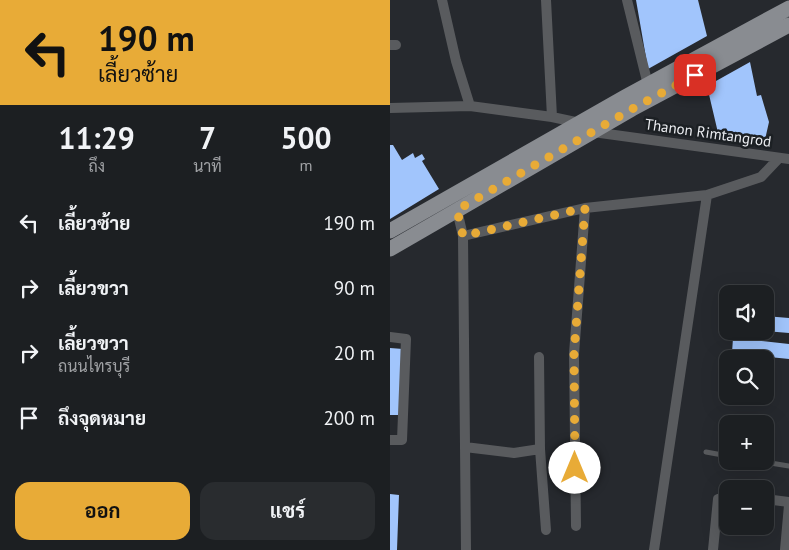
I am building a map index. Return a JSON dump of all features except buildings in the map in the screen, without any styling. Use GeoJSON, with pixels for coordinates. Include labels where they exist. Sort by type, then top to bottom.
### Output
{"type":"FeatureCollection","features":[{"type":"Feature","properties":{"kind":"main road"},"geometry":{"type":"LineString","coordinates":[[390,232],[580,123],[789,8]]}},
{"type":"Feature","properties":{"kind":"main road"},"geometry":{"type":"LineString","coordinates":[[390,249],[632,109],[789,25]]}},
{"type":"Feature","properties":{"kind":"street"},"geometry":{"type":"LineString","coordinates":[[442,0],[456,61],[470,106]]}},
{"type":"Feature","properties":{"kind":"street"},"geometry":{"type":"LineString","coordinates":[[546,0],[552,117]]}},
{"type":"Feature","properties":{"kind":"street"},"geometry":{"type":"LineString","coordinates":[[627,0],[648,85]]}},
{"type":"Feature","properties":{"kind":"street"},"geometry":{"type":"LineString","coordinates":[[390,108],[470,106],[552,117],[580,123]]}},
{"type":"Feature","properties":{"kind":"street","name":"Thanon Rimtangrod"},"geometry":{"type":"LineString","coordinates":[[593,132],[784,159]]}},
{"type":"Feature","properties":{"kind":"street"},"geometry":{"type":"LineString","coordinates":[[463,236],[585,208],[706,194],[761,177],[784,159]]}},
{"type":"Feature","properties":{"kind":"street"},"geometry":{"type":"LineString","coordinates":[[654,550],[706,194]]}},
{"type":"Feature","properties":{"kind":"street"},"geometry":{"type":"LineString","coordinates":[[576,526],[574,354],[585,208]]}},
{"type":"Feature","properties":{"kind":"street"},"geometry":{"type":"LineString","coordinates":[[457,210],[463,236],[466,550]]}},
{"type":"Feature","properties":{"kind":"street"},"geometry":{"type":"LineString","coordinates":[[390,337],[406,339],[402,440],[390,440]]}},
{"type":"Feature","properties":{"kind":"street"},"geometry":{"type":"LineString","coordinates":[[539,357],[540,450],[546,530]]}},
{"type":"Feature","properties":{"kind":"street"},"geometry":{"type":"LineString","coordinates":[[465,447],[514,453],[540,450]]}},
{"type":"Feature","properties":{"kind":"street"},"geometry":{"type":"LineString","coordinates":[[712,550],[719,499]]}},
{"type":"Feature","properties":{"kind":"street"},"geometry":{"type":"LineString","coordinates":[[774,501],[789,503],[785,550]]}},
{"type":"Feature","properties":{"kind":"lane"},"geometry":{"type":"LineString","coordinates":[[706,452],[719,454]]}},
{"type":"Feature","properties":{"kind":"lane"},"geometry":{"type":"LineString","coordinates":[[774,464],[789,466]]}},
{"type":"Feature","properties":{"kind":"route"},"geometry":{"type":"LineString","coordinates":[[575,468],[574,354],[585,208],[463,236],[457,210],[632,109],[695,75]]}}]}
